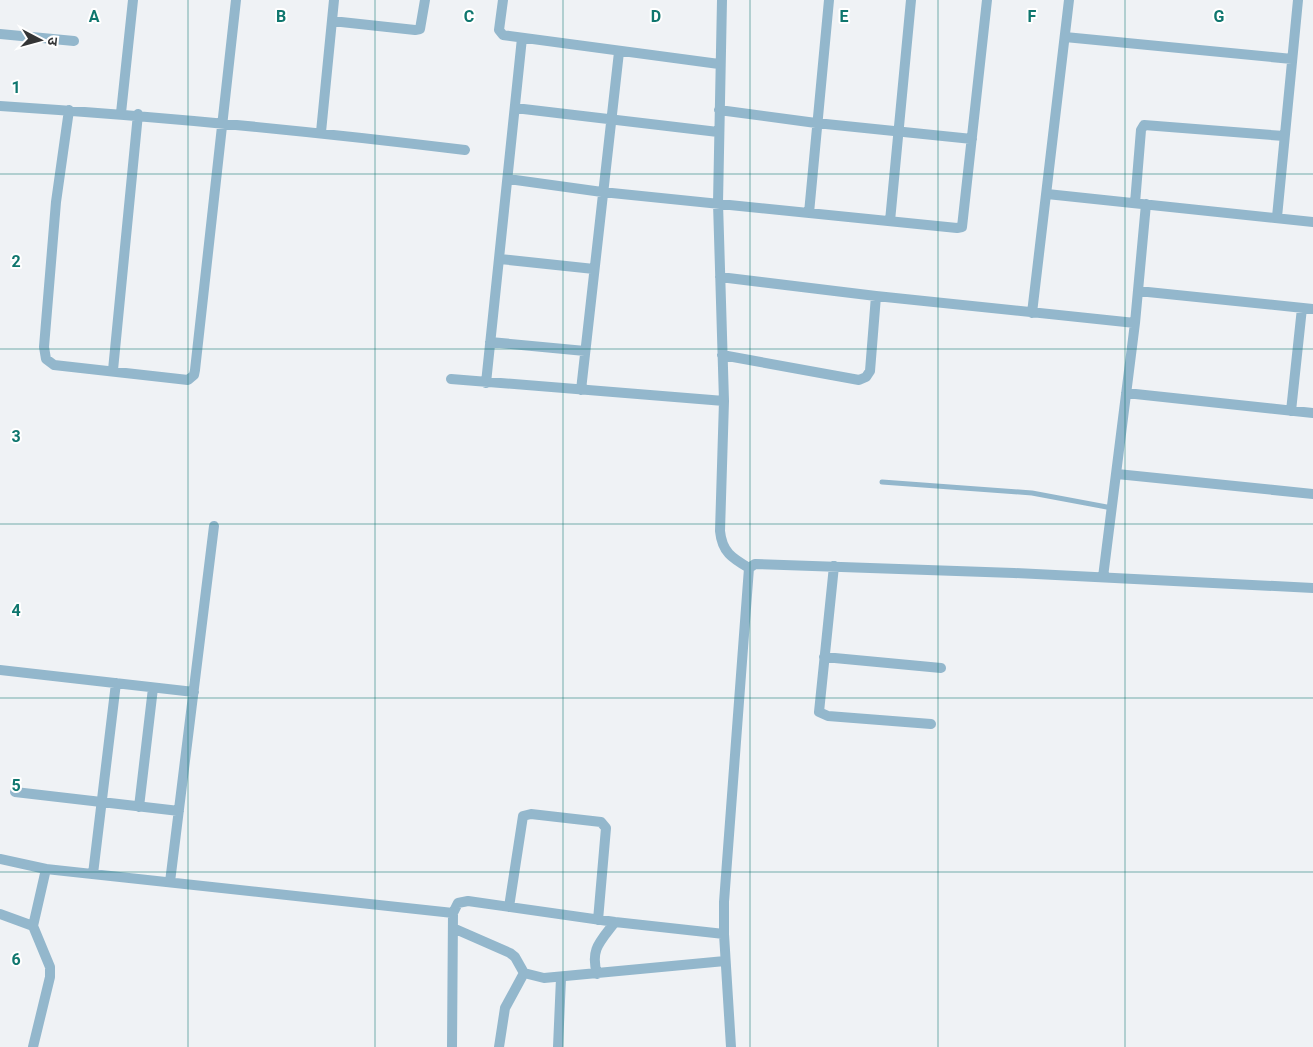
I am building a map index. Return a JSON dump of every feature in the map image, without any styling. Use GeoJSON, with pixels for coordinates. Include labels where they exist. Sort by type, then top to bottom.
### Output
{"type":"FeatureCollection","features":[{"type":"Feature","properties":{"kind":"street"},"geometry":{"type":"LineString","coordinates":[[121,113],[133,0]]}},
{"type":"Feature","properties":{"kind":"street"},"geometry":{"type":"LineString","coordinates":[[69,110],[56,202],[46,359],[54,365],[113,370],[184,380],[194,375],[236,0]]}},
{"type":"Feature","properties":{"kind":"street"},"geometry":{"type":"LineString","coordinates":[[321,132],[334,0]]}},
{"type":"Feature","properties":{"kind":"street"},"geometry":{"type":"LineString","coordinates":[[332,21],[420,29],[425,0]]}},
{"type":"Feature","properties":{"kind":"street"},"geometry":{"type":"LineString","coordinates":[[503,0],[500,33],[619,52],[719,64]]}},
{"type":"Feature","properties":{"kind":"street"},"geometry":{"type":"LineString","coordinates":[[722,0],[718,132],[718,203],[724,401],[721,541],[731,558],[749,568]]}},
{"type":"Feature","properties":{"kind":"street"},"geometry":{"type":"LineString","coordinates":[[809,213],[829,0]]}},
{"type":"Feature","properties":{"kind":"street"},"geometry":{"type":"LineString","coordinates":[[890,221],[911,0]]}},
{"type":"Feature","properties":{"kind":"street"},"geometry":{"type":"LineString","coordinates":[[508,179],[602,192],[962,227],[988,0]]}},
{"type":"Feature","properties":{"kind":"street"},"geometry":{"type":"LineString","coordinates":[[1032,313],[1069,0]]}},
{"type":"Feature","properties":{"kind":"street"},"geometry":{"type":"LineString","coordinates":[[1277,217],[1298,0]]}},
{"type":"Feature","properties":{"kind":"street"},"geometry":{"type":"LineString","coordinates":[[0,34],[74,41]]}},
{"type":"Feature","properties":{"kind":"street"},"geometry":{"type":"LineString","coordinates":[[1065,37],[1292,59]]}},
{"type":"Feature","properties":{"kind":"street"},"geometry":{"type":"LineString","coordinates":[[486,383],[522,38]]}},
{"type":"Feature","properties":{"kind":"street"},"geometry":{"type":"LineString","coordinates":[[581,390],[619,52]]}},
{"type":"Feature","properties":{"kind":"street"},"geometry":{"type":"LineString","coordinates":[[0,106],[138,114],[321,132],[465,150]]}},
{"type":"Feature","properties":{"kind":"street"},"geometry":{"type":"LineString","coordinates":[[515,108],[718,132]]}},
{"type":"Feature","properties":{"kind":"street"},"geometry":{"type":"LineString","coordinates":[[719,110],[816,123],[972,139]]}},
{"type":"Feature","properties":{"kind":"street"},"geometry":{"type":"LineString","coordinates":[[113,370],[138,114]]}},
{"type":"Feature","properties":{"kind":"street"},"geometry":{"type":"LineString","coordinates":[[1135,203],[1141,130],[1144,125],[1284,136]]}},
{"type":"Feature","properties":{"kind":"street"},"geometry":{"type":"LineString","coordinates":[[1047,194],[1313,222]]}},
{"type":"Feature","properties":{"kind":"street"},"geometry":{"type":"LineString","coordinates":[[1102,577],[1113,508],[1135,323],[1146,204]]}},
{"type":"Feature","properties":{"kind":"street"},"geometry":{"type":"LineString","coordinates":[[500,259],[594,269]]}},
{"type":"Feature","properties":{"kind":"street"},"geometry":{"type":"LineString","coordinates":[[720,276],[876,296],[1135,323]]}},
{"type":"Feature","properties":{"kind":"street"},"geometry":{"type":"LineString","coordinates":[[1138,291],[1313,309]]}},
{"type":"Feature","properties":{"kind":"street"},"geometry":{"type":"LineString","coordinates":[[722,355],[859,380],[866,377],[870,371],[876,296]]}},
{"type":"Feature","properties":{"kind":"street"},"geometry":{"type":"LineString","coordinates":[[1292,411],[1302,308]]}},
{"type":"Feature","properties":{"kind":"street"},"geometry":{"type":"LineString","coordinates":[[490,342],[585,352]]}},
{"type":"Feature","properties":{"kind":"street"},"geometry":{"type":"LineString","coordinates":[[451,379],[724,401]]}},
{"type":"Feature","properties":{"kind":"street"},"geometry":{"type":"LineString","coordinates":[[1126,393],[1313,413]]}},
{"type":"Feature","properties":{"kind":"street"},"geometry":{"type":"LineString","coordinates":[[1117,474],[1313,494]]}},
{"type":"Feature","properties":{"kind":"street"},"geometry":{"type":"LineString","coordinates":[[170,882],[214,526]]}},
{"type":"Feature","properties":{"kind":"street"},"geometry":{"type":"LineString","coordinates":[[749,568],[755,564],[834,566],[1313,588]]}},
{"type":"Feature","properties":{"kind":"street"},"geometry":{"type":"LineString","coordinates":[[834,566],[819,712],[822,715],[931,724]]}},
{"type":"Feature","properties":{"kind":"street"},"geometry":{"type":"LineString","coordinates":[[731,1047],[724,934],[749,568]]}},
{"type":"Feature","properties":{"kind":"street"},"geometry":{"type":"LineString","coordinates":[[824,657],[941,668]]}},
{"type":"Feature","properties":{"kind":"street"},"geometry":{"type":"LineString","coordinates":[[0,670],[194,692]]}},
{"type":"Feature","properties":{"kind":"street"},"geometry":{"type":"LineString","coordinates":[[93,874],[116,683]]}},
{"type":"Feature","properties":{"kind":"street"},"geometry":{"type":"LineString","coordinates":[[139,807],[153,688]]}},
{"type":"Feature","properties":{"kind":"street"},"geometry":{"type":"LineString","coordinates":[[16,792],[179,811]]}},
{"type":"Feature","properties":{"kind":"street"},"geometry":{"type":"LineString","coordinates":[[509,907],[523,816],[531,814],[601,822],[606,828],[598,920]]}},
{"type":"Feature","properties":{"kind":"street"},"geometry":{"type":"LineString","coordinates":[[0,860],[46,869],[454,913]]}},
{"type":"Feature","properties":{"kind":"street"},"geometry":{"type":"LineString","coordinates":[[33,1047],[50,977],[50,967],[33,926],[46,869]]}},
{"type":"Feature","properties":{"kind":"street"},"geometry":{"type":"LineString","coordinates":[[452,1047],[454,907],[464,901],[598,920],[724,934]]}},
{"type":"Feature","properties":{"kind":"street"},"geometry":{"type":"LineString","coordinates":[[0,914],[33,926]]}},
{"type":"Feature","properties":{"kind":"street"},"geometry":{"type":"LineString","coordinates":[[597,974],[594,952],[615,922]]}},
{"type":"Feature","properties":{"kind":"street"},"geometry":{"type":"LineString","coordinates":[[453,928],[510,953],[515,957],[524,973],[537,977],[561,978],[725,961]]}},
{"type":"Feature","properties":{"kind":"street"},"geometry":{"type":"LineString","coordinates":[[499,1047],[505,1008],[524,973]]}},
{"type":"Feature","properties":{"kind":"street"},"geometry":{"type":"LineString","coordinates":[[558,1047],[561,978]]}},
{"type":"Feature","properties":{"kind":"lane"},"geometry":{"type":"LineString","coordinates":[[882,482],[1032,493],[1113,508]]}}]}
